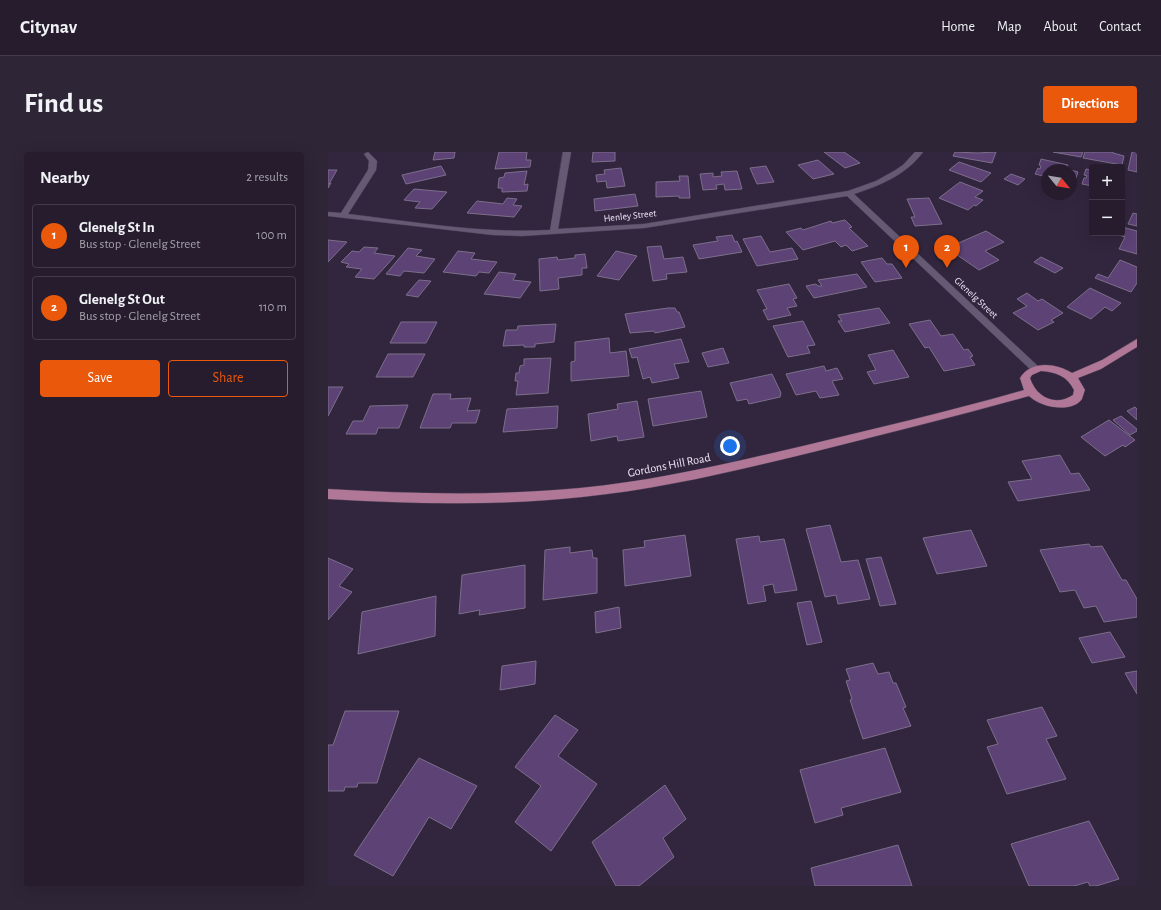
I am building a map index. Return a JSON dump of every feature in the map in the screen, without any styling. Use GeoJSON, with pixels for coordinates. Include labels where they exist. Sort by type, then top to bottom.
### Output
{"type":"FeatureCollection","features":[{"type":"Feature","properties":{"kind":"main road"},"geometry":{"type":"LineString","coordinates":[[1071,377],[1090,371],[1106,363],[1137,342]]}},
{"type":"Feature","properties":{"kind":"main road"},"geometry":{"type":"LineString","coordinates":[[1036,369],[1056,369],[1071,377],[1079,390],[1079,396],[1075,401],[1068,404],[1050,404],[1041,400],[1030,392],[1025,378],[1036,369]]}},
{"type":"Feature","properties":{"kind":"main road","name":"Gordons Hill Road"},"geometry":{"type":"LineString","coordinates":[[328,494],[485,498],[538,496],[618,488],[760,460],[942,417],[1030,392]]}},
{"type":"Feature","properties":{"kind":"street"},"geometry":{"type":"LineString","coordinates":[[554,232],[567,152]]}},
{"type":"Feature","properties":{"kind":"street","name":"Henley Street"},"geometry":{"type":"LineString","coordinates":[[328,214],[493,233],[522,234],[644,226],[849,193],[873,185],[895,174],[913,161],[919,152]]}},
{"type":"Feature","properties":{"kind":"street"},"geometry":{"type":"LineString","coordinates":[[343,216],[372,170],[372,161],[368,154]]}},
{"type":"Feature","properties":{"kind":"street","name":"Glenelg Street"},"geometry":{"type":"LineString","coordinates":[[849,193],[1036,369]]}},
{"type":"Feature","properties":{"kind":"building"},"geometry":{"type":"Polygon","coordinates":[[[435,152],[455,152],[454,158],[433,160],[435,152]]]}},
{"type":"Feature","properties":{"kind":"building"},"geometry":{"type":"Polygon","coordinates":[[[499,152],[527,152],[526,160],[531,160],[530,167],[495,169],[499,152]]]}},
{"type":"Feature","properties":{"kind":"building"},"geometry":{"type":"Polygon","coordinates":[[[593,152],[615,152],[615,161],[592,162],[593,152]]]}},
{"type":"Feature","properties":{"kind":"building"},"geometry":{"type":"Polygon","coordinates":[[[824,152],[844,152],[860,163],[845,168],[824,152]]]}},
{"type":"Feature","properties":{"kind":"building"},"geometry":{"type":"Polygon","coordinates":[[[955,152],[996,152],[992,163],[953,156],[955,152]]]}},
{"type":"Feature","properties":{"kind":"building"},"geometry":{"type":"Polygon","coordinates":[[[1053,152],[1083,152],[1081,157],[1053,152]]]}},
{"type":"Feature","properties":{"kind":"building"},"geometry":{"type":"Polygon","coordinates":[[[1085,152],[1113,152],[1124,156],[1122,164],[1083,158],[1085,152]]]}},
{"type":"Feature","properties":{"kind":"building"},"geometry":{"type":"Polygon","coordinates":[[[1132,152],[1137,152],[1137,172],[1128,170],[1132,152]]]}},
{"type":"Feature","properties":{"kind":"building"},"geometry":{"type":"Polygon","coordinates":[[[1041,159],[1064,164],[1041,164],[1041,166],[1039,165],[1041,159]]]}},
{"type":"Feature","properties":{"kind":"building"},"geometry":{"type":"Polygon","coordinates":[[[818,160],[834,174],[813,179],[798,165],[818,160]]]}},
{"type":"Feature","properties":{"kind":"building"},"geometry":{"type":"Polygon","coordinates":[[[959,162],[991,173],[981,182],[949,170],[959,162]]]}},
{"type":"Feature","properties":{"kind":"building"},"geometry":{"type":"Polygon","coordinates":[[[441,166],[446,175],[406,184],[402,175],[441,166]]]}},
{"type":"Feature","properties":{"kind":"building"},"geometry":{"type":"Polygon","coordinates":[[[766,166],[774,182],[757,184],[750,168],[766,166]]]}},
{"type":"Feature","properties":{"kind":"building"},"geometry":{"type":"Polygon","coordinates":[[[1041,166],[1041,176],[1035,174],[1038,168],[1040,169],[1041,166]]]}},
{"type":"Feature","properties":{"kind":"building"},"geometry":{"type":"Polygon","coordinates":[[[621,168],[625,186],[607,188],[606,181],[597,182],[596,175],[605,174],[604,170],[621,168]]]}},
{"type":"Feature","properties":{"kind":"building"},"geometry":{"type":"Polygon","coordinates":[[[1086,169],[1089,170],[1089,185],[1082,184],[1084,178],[1087,176],[1084,175],[1086,169]]]}},
{"type":"Feature","properties":{"kind":"building"},"geometry":{"type":"Polygon","coordinates":[[[328,170],[337,170],[328,188],[328,170]]]}},
{"type":"Feature","properties":{"kind":"building"},"geometry":{"type":"Polygon","coordinates":[[[527,171],[524,185],[528,184],[527,191],[502,192],[502,188],[498,188],[499,178],[504,177],[505,173],[527,171]]]}},
{"type":"Feature","properties":{"kind":"building"},"geometry":{"type":"Polygon","coordinates":[[[737,171],[742,189],[725,190],[724,184],[716,185],[717,189],[703,190],[700,174],[713,173],[713,177],[722,176],[721,172],[737,171]]]}},
{"type":"Feature","properties":{"kind":"building"},"geometry":{"type":"Polygon","coordinates":[[[1011,174],[1025,179],[1018,185],[1004,179],[1011,174]]]}},
{"type":"Feature","properties":{"kind":"building"},"geometry":{"type":"Polygon","coordinates":[[[679,176],[688,176],[690,198],[679,198],[679,196],[656,197],[656,182],[680,181],[679,176]]]}},
{"type":"Feature","properties":{"kind":"building"},"geometry":{"type":"Polygon","coordinates":[[[960,182],[983,191],[975,197],[983,200],[968,210],[939,198],[960,182]]]}},
{"type":"Feature","properties":{"kind":"building"},"geometry":{"type":"Polygon","coordinates":[[[414,189],[447,192],[432,209],[415,208],[420,202],[404,200],[414,189]]]}},
{"type":"Feature","properties":{"kind":"building"},"geometry":{"type":"Polygon","coordinates":[[[635,194],[638,206],[595,211],[594,199],[635,194]]]}},
{"type":"Feature","properties":{"kind":"building"},"geometry":{"type":"Polygon","coordinates":[[[507,198],[517,199],[513,205],[522,206],[514,217],[467,213],[477,201],[503,204],[507,198]]]}},
{"type":"Feature","properties":{"kind":"building"},"geometry":{"type":"Polygon","coordinates":[[[929,198],[942,224],[915,226],[911,217],[915,217],[907,199],[929,198]]]}},
{"type":"Feature","properties":{"kind":"building"},"geometry":{"type":"Polygon","coordinates":[[[1133,213],[1137,214],[1137,226],[1128,224],[1133,213]]]}},
{"type":"Feature","properties":{"kind":"building"},"geometry":{"type":"Polygon","coordinates":[[[845,220],[852,227],[849,228],[868,246],[852,251],[846,245],[841,247],[835,241],[803,250],[786,232],[801,228],[803,230],[831,221],[832,223],[845,220]]]}},
{"type":"Feature","properties":{"kind":"building"},"geometry":{"type":"Polygon","coordinates":[[[1125,228],[1137,231],[1137,254],[1119,249],[1125,237],[1122,236],[1125,236],[1125,228]]]}},
{"type":"Feature","properties":{"kind":"building"},"geometry":{"type":"Polygon","coordinates":[[[986,231],[1004,242],[985,251],[999,260],[979,270],[947,248],[986,231]]]}},
{"type":"Feature","properties":{"kind":"building"},"geometry":{"type":"Polygon","coordinates":[[[732,235],[735,242],[737,241],[742,252],[699,259],[693,245],[718,241],[716,237],[732,235]]]}},
{"type":"Feature","properties":{"kind":"building"},"geometry":{"type":"Polygon","coordinates":[[[761,236],[770,252],[792,248],[798,259],[757,266],[743,239],[761,236]]]}},
{"type":"Feature","properties":{"kind":"building"},"geometry":{"type":"Polygon","coordinates":[[[328,240],[347,242],[328,262],[328,240]]]}},
{"type":"Feature","properties":{"kind":"building"},"geometry":{"type":"Polygon","coordinates":[[[661,246],[664,259],[683,257],[687,272],[666,274],[667,279],[653,281],[647,247],[661,246]]]}},
{"type":"Feature","properties":{"kind":"building"},"geometry":{"type":"Polygon","coordinates":[[[364,247],[378,248],[374,253],[395,256],[374,279],[355,277],[362,269],[346,267],[349,264],[341,262],[352,251],[359,252],[364,247]]]}},
{"type":"Feature","properties":{"kind":"building"},"geometry":{"type":"Polygon","coordinates":[[[408,248],[422,250],[416,256],[435,259],[424,273],[404,271],[400,276],[386,274],[408,248]]]}},
{"type":"Feature","properties":{"kind":"building"},"geometry":{"type":"Polygon","coordinates":[[[458,251],[475,253],[471,259],[497,262],[489,273],[479,272],[476,276],[443,272],[458,251]]]}},
{"type":"Feature","properties":{"kind":"building"},"geometry":{"type":"Polygon","coordinates":[[[616,251],[637,256],[619,280],[597,276],[616,251]]]}},
{"type":"Feature","properties":{"kind":"building"},"geometry":{"type":"Polygon","coordinates":[[[585,254],[587,268],[582,268],[582,275],[558,278],[559,289],[540,291],[539,259],[557,257],[558,260],[575,258],[575,255],[585,254]]]}},
{"type":"Feature","properties":{"kind":"building"},"geometry":{"type":"Polygon","coordinates":[[[1041,257],[1063,268],[1055,273],[1034,262],[1041,257]]]}},
{"type":"Feature","properties":{"kind":"building"},"geometry":{"type":"Polygon","coordinates":[[[882,258],[887,264],[892,264],[902,278],[875,282],[861,262],[882,258]]]}},
{"type":"Feature","properties":{"kind":"building"},"geometry":{"type":"Polygon","coordinates":[[[1120,260],[1137,267],[1137,283],[1131,292],[1095,278],[1098,274],[1108,278],[1120,260]]]}},
{"type":"Feature","properties":{"kind":"building"},"geometry":{"type":"Polygon","coordinates":[[[499,272],[516,274],[513,280],[531,282],[520,298],[484,294],[499,272]]]}},
{"type":"Feature","properties":{"kind":"building"},"geometry":{"type":"Polygon","coordinates":[[[857,274],[867,287],[814,298],[806,286],[816,284],[818,286],[822,286],[818,280],[857,274]]]}},
{"type":"Feature","properties":{"kind":"building"},"geometry":{"type":"Polygon","coordinates":[[[419,280],[431,281],[418,297],[406,295],[419,280]]]}},
{"type":"Feature","properties":{"kind":"building"},"geometry":{"type":"Polygon","coordinates":[[[789,284],[797,298],[793,299],[797,306],[787,308],[791,315],[768,320],[763,310],[767,309],[757,290],[789,284]]]}},
{"type":"Feature","properties":{"kind":"building"},"geometry":{"type":"Polygon","coordinates":[[[1090,288],[1121,303],[1112,311],[1105,307],[1091,319],[1067,307],[1090,288]]]}},
{"type":"Feature","properties":{"kind":"building"},"geometry":{"type":"Polygon","coordinates":[[[1027,293],[1038,301],[1042,299],[1063,313],[1051,320],[1054,322],[1038,330],[1013,313],[1027,306],[1017,299],[1027,293]]]}},
{"type":"Feature","properties":{"kind":"building"},"geometry":{"type":"Polygon","coordinates":[[[675,308],[677,312],[679,312],[685,327],[655,333],[654,331],[630,333],[625,314],[675,308]]]}},
{"type":"Feature","properties":{"kind":"building"},"geometry":{"type":"Polygon","coordinates":[[[879,308],[890,323],[845,332],[838,321],[842,321],[838,315],[879,308]]]}},
{"type":"Feature","properties":{"kind":"building"},"geometry":{"type":"Polygon","coordinates":[[[930,320],[941,336],[953,334],[964,350],[968,349],[973,356],[970,357],[975,365],[944,371],[929,347],[925,348],[909,324],[930,320]]]}},
{"type":"Feature","properties":{"kind":"building"},"geometry":{"type":"Polygon","coordinates":[[[803,321],[815,345],[807,346],[810,353],[788,357],[773,326],[803,321]]]}},
{"type":"Feature","properties":{"kind":"building"},"geometry":{"type":"Polygon","coordinates":[[[401,322],[437,322],[426,343],[390,343],[401,322]]]}},
{"type":"Feature","properties":{"kind":"building"},"geometry":{"type":"Polygon","coordinates":[[[556,324],[554,342],[535,344],[535,347],[524,347],[524,345],[503,346],[506,330],[517,330],[518,326],[556,324]]]}},
{"type":"Feature","properties":{"kind":"building"},"geometry":{"type":"Polygon","coordinates":[[[609,338],[610,353],[626,351],[629,376],[571,381],[571,362],[575,361],[575,342],[609,338]]]}},
{"type":"Feature","properties":{"kind":"building"},"geometry":{"type":"Polygon","coordinates":[[[681,339],[689,362],[674,364],[679,378],[652,383],[650,377],[643,379],[637,357],[632,358],[629,349],[681,339]]]}},
{"type":"Feature","properties":{"kind":"building"},"geometry":{"type":"Polygon","coordinates":[[[723,348],[729,363],[708,367],[702,353],[723,348]]]}},
{"type":"Feature","properties":{"kind":"building"},"geometry":{"type":"Polygon","coordinates":[[[893,350],[909,377],[874,384],[867,372],[876,370],[868,355],[893,350]]]}},
{"type":"Feature","properties":{"kind":"building"},"geometry":{"type":"Polygon","coordinates":[[[388,354],[425,354],[413,377],[376,377],[388,354]]]}},
{"type":"Feature","properties":{"kind":"building"},"geometry":{"type":"Polygon","coordinates":[[[551,358],[548,393],[516,395],[518,381],[515,381],[516,373],[519,373],[520,366],[524,365],[524,359],[551,358]]]}},
{"type":"Feature","properties":{"kind":"building"},"geometry":{"type":"Polygon","coordinates":[[[824,366],[826,371],[837,368],[843,379],[832,381],[839,395],[820,398],[816,391],[796,395],[786,374],[824,366]]]}},
{"type":"Feature","properties":{"kind":"building"},"geometry":{"type":"Polygon","coordinates":[[[772,374],[781,393],[780,397],[749,404],[747,399],[737,401],[730,383],[772,374]]]}},
{"type":"Feature","properties":{"kind":"building"},"geometry":{"type":"Polygon","coordinates":[[[328,387],[343,387],[328,416],[328,387]]]}},
{"type":"Feature","properties":{"kind":"building"},"geometry":{"type":"Polygon","coordinates":[[[701,391],[707,417],[653,426],[648,399],[701,391]]]}},
{"type":"Feature","properties":{"kind":"building"},"geometry":{"type":"Polygon","coordinates":[[[433,394],[451,394],[450,399],[471,398],[467,411],[480,410],[476,423],[452,423],[450,428],[420,428],[433,394]]]}},
{"type":"Feature","properties":{"kind":"building"},"geometry":{"type":"Polygon","coordinates":[[[637,401],[644,437],[618,441],[617,436],[591,441],[588,414],[618,409],[617,404],[637,401]]]}},
{"type":"Feature","properties":{"kind":"building"},"geometry":{"type":"Polygon","coordinates":[[[408,405],[399,428],[378,428],[376,434],[346,434],[353,421],[363,421],[370,406],[408,405]]]}},
{"type":"Feature","properties":{"kind":"building"},"geometry":{"type":"Polygon","coordinates":[[[558,406],[557,428],[503,432],[507,409],[558,406]]]}},
{"type":"Feature","properties":{"kind":"building"},"geometry":{"type":"Polygon","coordinates":[[[1135,407],[1137,409],[1137,420],[1127,411],[1135,407]]]}},
{"type":"Feature","properties":{"kind":"building"},"geometry":{"type":"Polygon","coordinates":[[[1121,416],[1137,429],[1137,431],[1130,435],[1113,420],[1121,416]]]}},
{"type":"Feature","properties":{"kind":"building"},"geometry":{"type":"Polygon","coordinates":[[[1109,420],[1135,440],[1125,447],[1123,445],[1105,456],[1081,437],[1109,420]]]}},
{"type":"Feature","properties":{"kind":"building"},"geometry":{"type":"Polygon","coordinates":[[[1060,455],[1071,474],[1079,473],[1090,490],[1018,501],[1008,482],[1032,479],[1022,461],[1060,455]]]}},
{"type":"Feature","properties":{"kind":"building"},"geometry":{"type":"Polygon","coordinates":[[[830,525],[841,562],[858,560],[870,599],[838,604],[836,595],[825,597],[806,529],[830,525]]]}},
{"type":"Feature","properties":{"kind":"building"},"geometry":{"type":"Polygon","coordinates":[[[971,530],[987,566],[937,574],[923,538],[971,530]]]}},
{"type":"Feature","properties":{"kind":"building"},"geometry":{"type":"Polygon","coordinates":[[[685,535],[691,576],[625,586],[623,550],[645,547],[644,541],[685,535]]]}},
{"type":"Feature","properties":{"kind":"building"},"geometry":{"type":"Polygon","coordinates":[[[759,536],[760,542],[784,539],[797,590],[775,593],[773,584],[763,586],[766,601],[748,604],[736,539],[759,536]]]}},
{"type":"Feature","properties":{"kind":"building"},"geometry":{"type":"Polygon","coordinates":[[[1089,544],[1091,547],[1102,546],[1122,580],[1126,580],[1137,599],[1137,617],[1104,622],[1096,606],[1084,608],[1075,590],[1060,592],[1040,550],[1089,544]]]}},
{"type":"Feature","properties":{"kind":"building"},"geometry":{"type":"Polygon","coordinates":[[[570,547],[570,553],[592,550],[593,558],[597,558],[597,593],[543,600],[545,550],[570,547]]]}},
{"type":"Feature","properties":{"kind":"building"},"geometry":{"type":"Polygon","coordinates":[[[881,557],[896,604],[880,606],[866,559],[881,557]]]}},
{"type":"Feature","properties":{"kind":"building"},"geometry":{"type":"Polygon","coordinates":[[[328,558],[353,569],[339,586],[352,592],[328,620],[328,558]]]}},
{"type":"Feature","properties":{"kind":"building"},"geometry":{"type":"Polygon","coordinates":[[[525,565],[525,608],[479,615],[480,610],[459,614],[462,575],[525,565]]]}},
{"type":"Feature","properties":{"kind":"building"},"geometry":{"type":"Polygon","coordinates":[[[436,596],[435,636],[358,654],[362,612],[436,596]]]}},
{"type":"Feature","properties":{"kind":"building"},"geometry":{"type":"Polygon","coordinates":[[[811,601],[822,642],[807,645],[797,603],[811,601]]]}},
{"type":"Feature","properties":{"kind":"building"},"geometry":{"type":"Polygon","coordinates":[[[619,607],[621,628],[596,633],[595,612],[619,607]]]}},
{"type":"Feature","properties":{"kind":"building"},"geometry":{"type":"Polygon","coordinates":[[[1110,632],[1125,657],[1092,663],[1079,638],[1110,632]]]}},
{"type":"Feature","properties":{"kind":"building"},"geometry":{"type":"Polygon","coordinates":[[[536,661],[535,684],[500,690],[502,666],[536,661]]]}},
{"type":"Feature","properties":{"kind":"building"},"geometry":{"type":"Polygon","coordinates":[[[873,663],[878,674],[889,672],[893,683],[896,683],[906,707],[903,708],[911,726],[863,739],[850,700],[852,699],[846,681],[850,680],[846,669],[873,663]]]}},
{"type":"Feature","properties":{"kind":"building"},"geometry":{"type":"Polygon","coordinates":[[[1137,671],[1137,694],[1125,673],[1137,671]]]}},
{"type":"Feature","properties":{"kind":"building"},"geometry":{"type":"Polygon","coordinates":[[[1042,707],[1057,736],[1046,739],[1066,779],[1007,794],[987,747],[998,744],[987,720],[1042,707]]]}},
{"type":"Feature","properties":{"kind":"building"},"geometry":{"type":"Polygon","coordinates":[[[345,711],[399,711],[377,783],[358,783],[357,787],[345,787],[344,791],[328,791],[328,745],[333,745],[345,711]]]}},
{"type":"Feature","properties":{"kind":"building"},"geometry":{"type":"Polygon","coordinates":[[[555,715],[578,730],[558,756],[597,784],[551,851],[515,822],[541,786],[515,767],[555,715]]]}},
{"type":"Feature","properties":{"kind":"building"},"geometry":{"type":"Polygon","coordinates":[[[885,748],[901,792],[841,808],[843,815],[815,823],[800,770],[885,748]]]}},
{"type":"Feature","properties":{"kind":"building"},"geometry":{"type":"Polygon","coordinates":[[[419,758],[477,786],[451,829],[429,817],[393,876],[354,855],[419,758]]]}},
{"type":"Feature","properties":{"kind":"building"},"geometry":{"type":"Polygon","coordinates":[[[665,785],[686,819],[663,838],[674,857],[639,886],[616,886],[592,842],[665,785]]]}},
{"type":"Feature","properties":{"kind":"building"},"geometry":{"type":"Polygon","coordinates":[[[1089,821],[1119,879],[1096,886],[1090,886],[1088,882],[1074,886],[1029,886],[1011,844],[1089,821]]]}},
{"type":"Feature","properties":{"kind":"building"},"geometry":{"type":"Polygon","coordinates":[[[898,845],[912,886],[815,886],[811,868],[898,845]]]}},
{"type":"Feature","properties":{"kind":"place","name":"Glenelg St In"},"geometry":{"type":"Point","coordinates":[906,268]}},
{"type":"Feature","properties":{"kind":"place","name":"Glenelg St Out"},"geometry":{"type":"Point","coordinates":[947,268]}}]}
